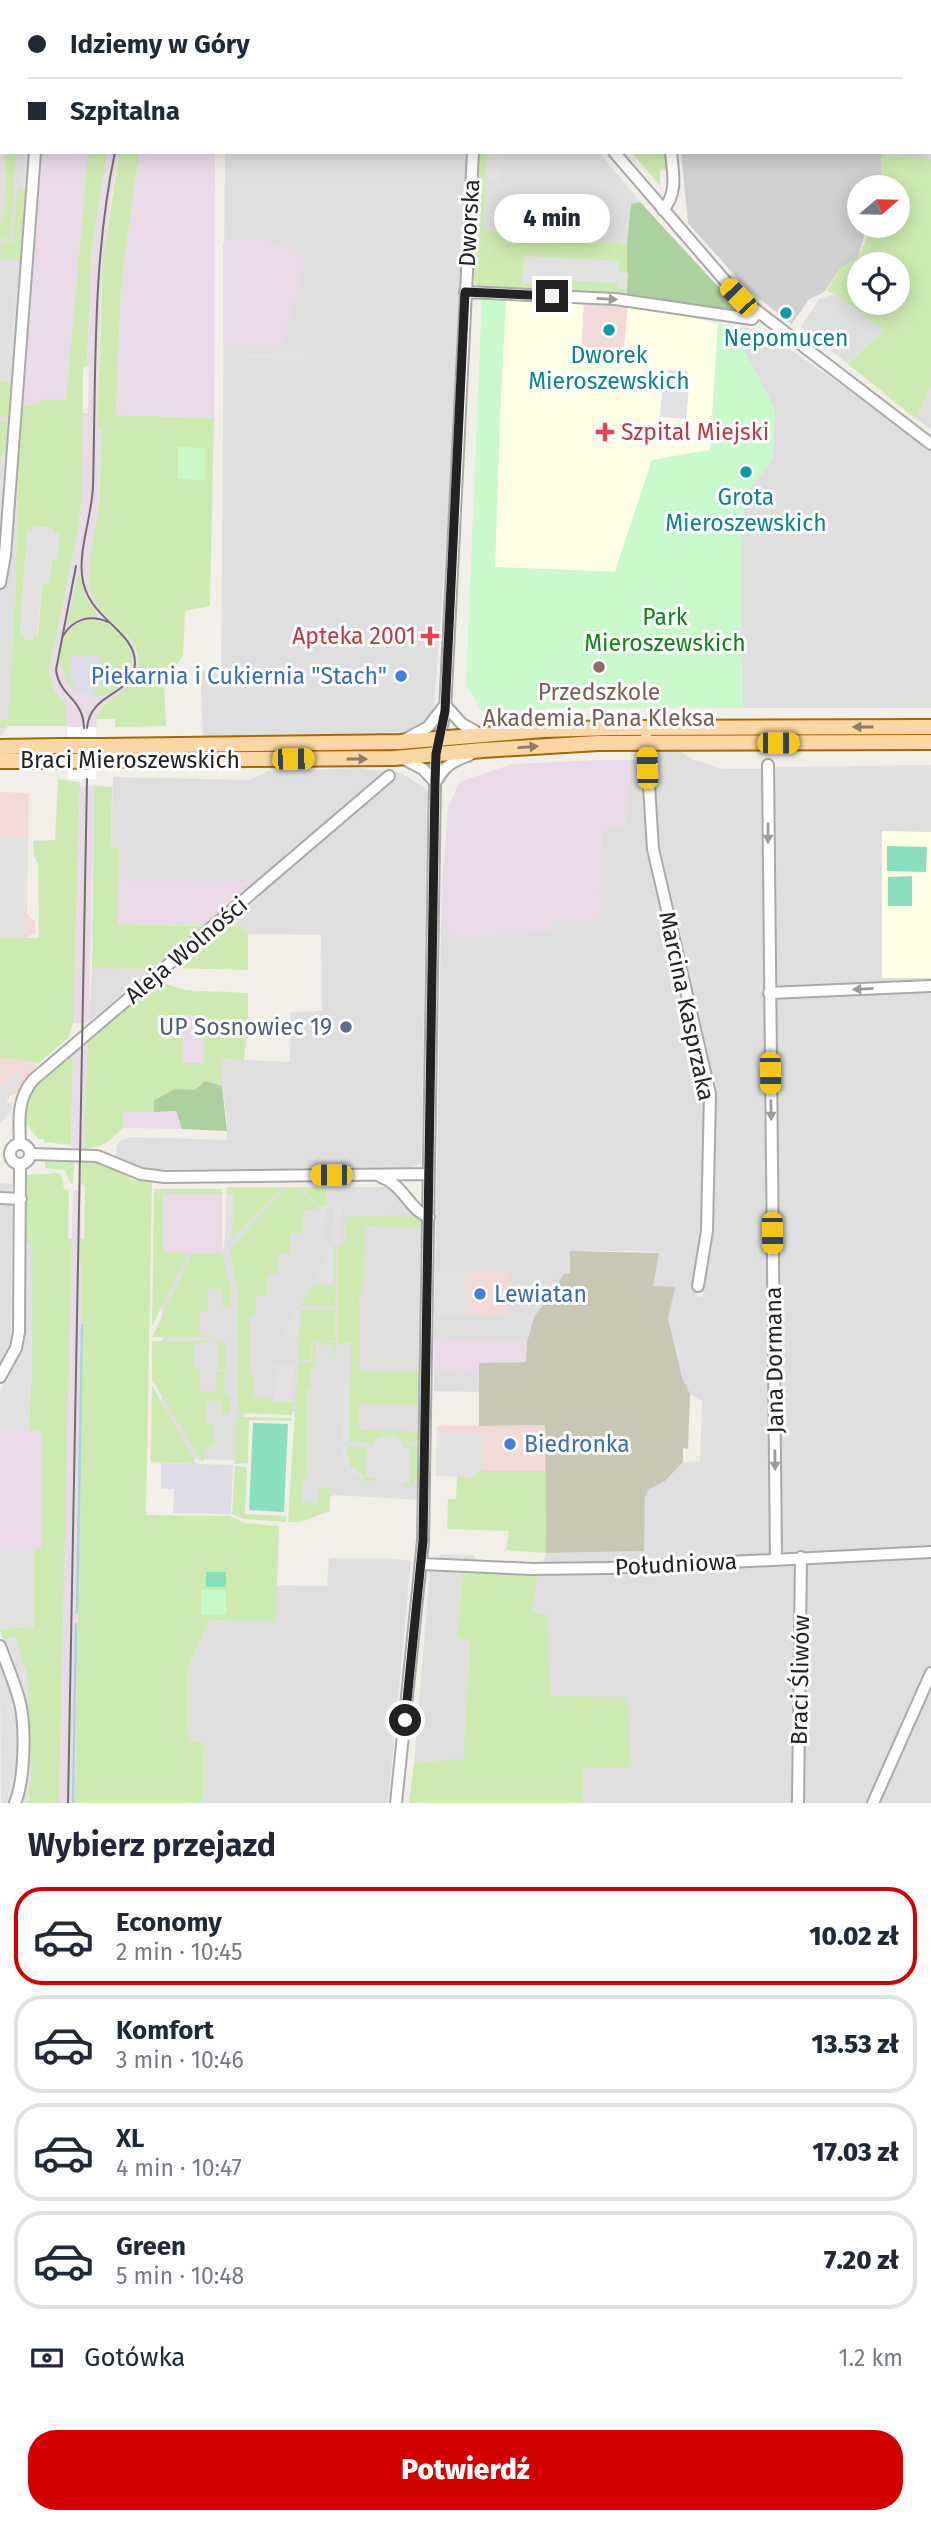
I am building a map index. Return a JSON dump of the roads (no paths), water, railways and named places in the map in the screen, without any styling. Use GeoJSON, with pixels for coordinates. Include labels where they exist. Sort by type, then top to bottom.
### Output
{"type":"FeatureCollection","features":[{"type":"Feature","properties":{"kind":"main road","name":"Braci Mieroszewskich"},"geometry":{"type":"LineString","coordinates":[[0,761],[50,751],[102,746],[400,742],[482,734],[646,727],[931,727]]}},
{"type":"Feature","properties":{"kind":"main road","name":"Braci Mieroszewskich"},"geometry":{"type":"LineString","coordinates":[[0,747],[50,751],[67,761],[402,758],[598,743],[931,742]]}},
{"type":"Feature","properties":{"kind":"street"},"geometry":{"type":"LineString","coordinates":[[0,583],[4,562],[35,154]]}},
{"type":"Feature","properties":{"kind":"street","name":"Dworska"},"geometry":{"type":"LineString","coordinates":[[396,1803],[422,1564],[435,782],[436,754],[445,705],[472,154]]}},
{"type":"Feature","properties":{"kind":"street"},"geometry":{"type":"LineString","coordinates":[[616,154],[729,287],[757,313],[931,444]]}},
{"type":"Feature","properties":{"kind":"street"},"geometry":{"type":"LineString","coordinates":[[663,210],[671,201],[674,190],[671,154]]}},
{"type":"Feature","properties":{"kind":"street"},"geometry":{"type":"LineString","coordinates":[[465,292],[615,299],[752,318],[757,313]]}},
{"type":"Feature","properties":{"kind":"street"},"geometry":{"type":"LineString","coordinates":[[400,742],[428,727],[445,705],[462,724],[482,734]]}},
{"type":"Feature","properties":{"kind":"street","name":"Marcina Kasprzaka"},"geometry":{"type":"LineString","coordinates":[[646,727],[653,849],[710,1094],[707,1231],[698,1286]]}},
{"type":"Feature","properties":{"kind":"street"},"geometry":{"type":"LineString","coordinates":[[402,758],[423,769],[435,782],[452,762],[483,750]]}},
{"type":"Feature","properties":{"kind":"street","name":"Jana Dormana"},"geometry":{"type":"LineString","coordinates":[[768,765],[776,1559]]}},
{"type":"Feature","properties":{"kind":"street","name":"Aleja Wolności"},"geometry":{"type":"LineString","coordinates":[[20,1143],[20,1104],[33,1080],[389,776]]}},
{"type":"Feature","properties":{"kind":"street"},"geometry":{"type":"LineString","coordinates":[[769,993],[931,986]]}},
{"type":"Feature","properties":{"kind":"street"},"geometry":{"type":"LineString","coordinates":[[20,1143],[29,1148],[30,1154],[27,1161],[20,1164],[5,1153],[20,1143]]}},
{"type":"Feature","properties":{"kind":"street"},"geometry":{"type":"LineString","coordinates":[[30,1154],[97,1156],[141,1174],[165,1177],[429,1174]]}},
{"type":"Feature","properties":{"kind":"street"},"geometry":{"type":"LineString","coordinates":[[0,1377],[18,1342],[20,1164]]}},
{"type":"Feature","properties":{"kind":"street"},"geometry":{"type":"LineString","coordinates":[[371,1175],[394,1183],[429,1217]]}},
{"type":"Feature","properties":{"kind":"street"},"geometry":{"type":"LineString","coordinates":[[0,1198],[21,1199]]}},
{"type":"Feature","properties":{"kind":"street","name":"Południowa"},"geometry":{"type":"LineString","coordinates":[[422,1564],[533,1569],[609,1568],[931,1552]]}},
{"type":"Feature","properties":{"kind":"street","name":"Braci Śliwów"},"geometry":{"type":"LineString","coordinates":[[798,1803],[801,1557]]}},
{"type":"Feature","properties":{"kind":"street"},"geometry":{"type":"LineString","coordinates":[[0,1646],[21,1711],[23,1773],[15,1803]]}},
{"type":"Feature","properties":{"kind":"street"},"geometry":{"type":"LineString","coordinates":[[873,1803],[928,1690],[931,1672]]}},
{"type":"Feature","properties":{"kind":"waterway"},"geometry":{"type":"LineString","coordinates":[[77,1612],[82,1325]]}},
{"type":"Feature","properties":{"kind":"waterway"},"geometry":{"type":"LineString","coordinates":[[73,1803],[76,1624]]}},
{"type":"Feature","properties":{"kind":"tram line"},"geometry":{"type":"LineString","coordinates":[[87,728],[96,707],[128,682],[135,663],[133,651],[127,641],[92,603],[85,590],[82,575],[93,486],[95,360],[102,235],[115,154]]}},
{"type":"Feature","properties":{"kind":"tram line"},"geometry":{"type":"LineString","coordinates":[[76,566],[56,670],[62,687],[80,710],[84,728]]}},
{"type":"Feature","properties":{"kind":"tram line"},"geometry":{"type":"LineString","coordinates":[[63,636],[77,622],[88,618],[108,622]]}},
{"type":"Feature","properties":{"kind":"tram line"},"geometry":{"type":"LineString","coordinates":[[68,1803],[87,779]]}},
{"type":"Feature","properties":{"kind":"place","name":"Nepomucen"},"geometry":{"type":"Point","coordinates":[786,313]}},
{"type":"Feature","properties":{"kind":"place","name":"Dworek Mieroszewskich"},"geometry":{"type":"Point","coordinates":[609,330]}},
{"type":"Feature","properties":{"kind":"place","name":"Szpital Miejski"},"geometry":{"type":"Point","coordinates":[605,432]}},
{"type":"Feature","properties":{"kind":"place","name":"Grota Mieroszewskich"},"geometry":{"type":"Point","coordinates":[746,472]}},
{"type":"Feature","properties":{"kind":"place","name":"Apteka 2001"},"geometry":{"type":"Point","coordinates":[430,636]}},
{"type":"Feature","properties":{"kind":"place","name":"Przedszkole Akademia Pana Kleksa"},"geometry":{"type":"Point","coordinates":[599,667]}},
{"type":"Feature","properties":{"kind":"place","name":"Piekarnia i Cukiernia \"Stach\""},"geometry":{"type":"Point","coordinates":[401,676]}},
{"type":"Feature","properties":{"kind":"place","name":"UP Sosnowiec 19"},"geometry":{"type":"Point","coordinates":[346,1027]}},
{"type":"Feature","properties":{"kind":"place","name":"Lewiatan"},"geometry":{"type":"Point","coordinates":[480,1294]}},
{"type":"Feature","properties":{"kind":"place","name":"Biedronka"},"geometry":{"type":"Point","coordinates":[510,1444]}},
{"type":"Feature","properties":{"kind":"park label","name":"Park Mieroszewskich"},"geometry":{"type":"Point","coordinates":[665,630]}}]}
